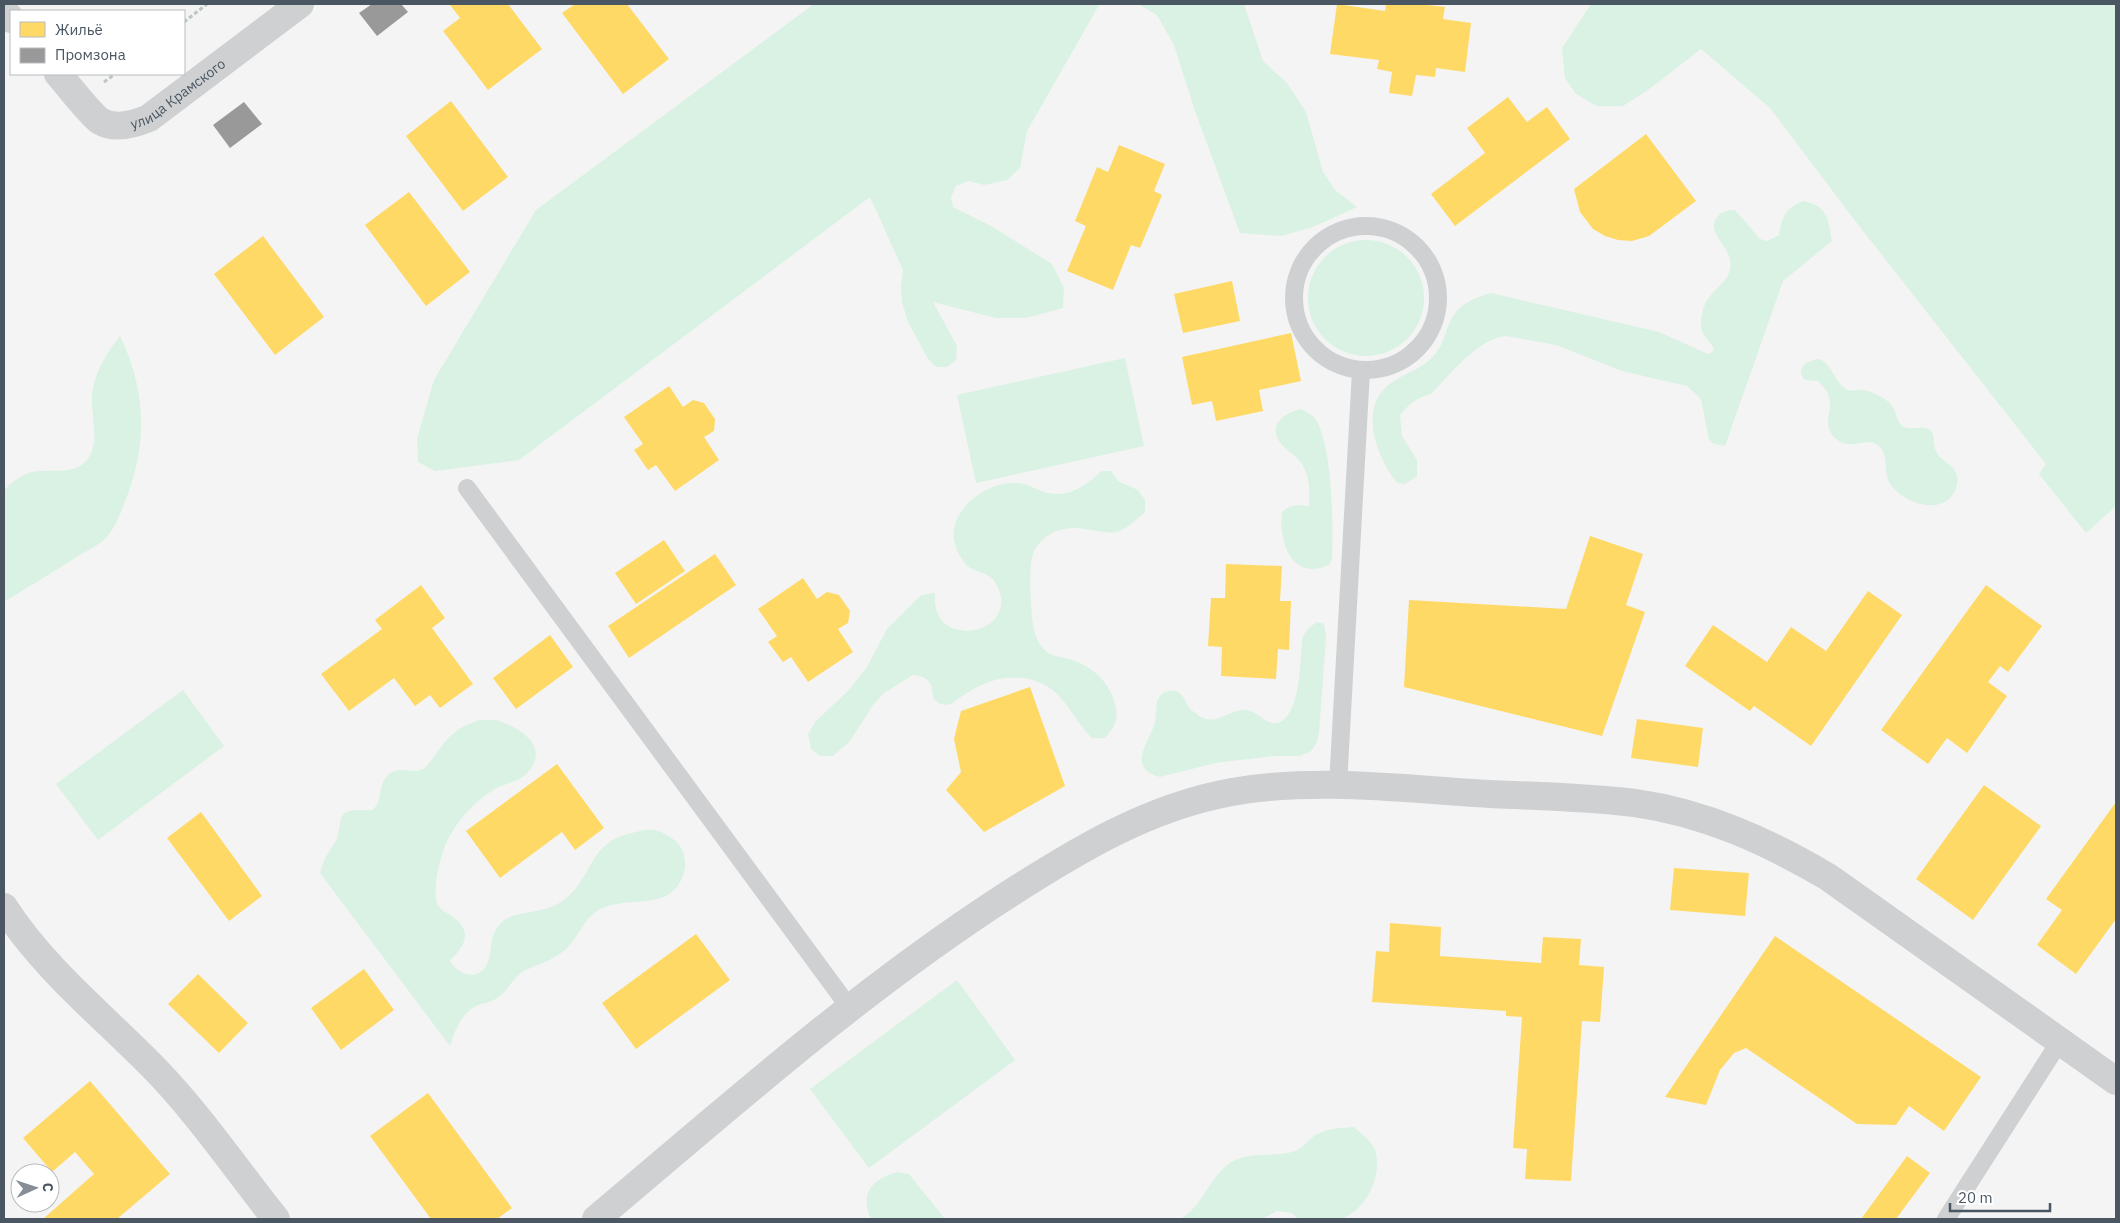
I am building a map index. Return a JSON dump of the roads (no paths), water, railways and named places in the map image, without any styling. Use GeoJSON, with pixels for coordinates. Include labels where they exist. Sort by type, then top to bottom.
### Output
{"type":"FeatureCollection","features":[{"type":"Feature","properties":{"kind":"street","name":"улица Крамского"},"geometry":{"type":"LineString","coordinates":[[59,75],[100,121],[116,126],[132,125],[149,118],[300,4]]}},
{"type":"Feature","properties":{"kind":"street"},"geometry":{"type":"LineString","coordinates":[[596,1219],[849,1007],[965,922],[1032,879],[1102,837],[1148,816],[1185,803],[1230,792],[1275,786],[1338,785],[1634,803],[1712,821],[1747,834],[1786,852],[1828,878],[2116,1081]]}},
{"type":"Feature","properties":{"kind":"street"},"geometry":{"type":"LineString","coordinates":[[4,908],[23,935],[49,964],[172,1087],[276,1219]]}},
{"type":"Feature","properties":{"kind":"lane"},"geometry":{"type":"LineString","coordinates":[[1371,226],[1393,231],[1412,243],[1427,260],[1436,281],[1438,303],[1433,325],[1422,345],[1404,360],[1383,369],[1361,371],[1338,366],[1320,354],[1305,337],[1296,316],[1294,294],[1298,272],[1310,252],[1327,237],[1348,228],[1371,226]]}},
{"type":"Feature","properties":{"kind":"lane"},"geometry":{"type":"LineString","coordinates":[[1338,785],[1361,371]]}},
{"type":"Feature","properties":{"kind":"lane"},"geometry":{"type":"LineString","coordinates":[[467,488],[849,1007]]}},
{"type":"Feature","properties":{"kind":"lane"},"geometry":{"type":"LineString","coordinates":[[1946,1219],[2060,1041]]}}]}
